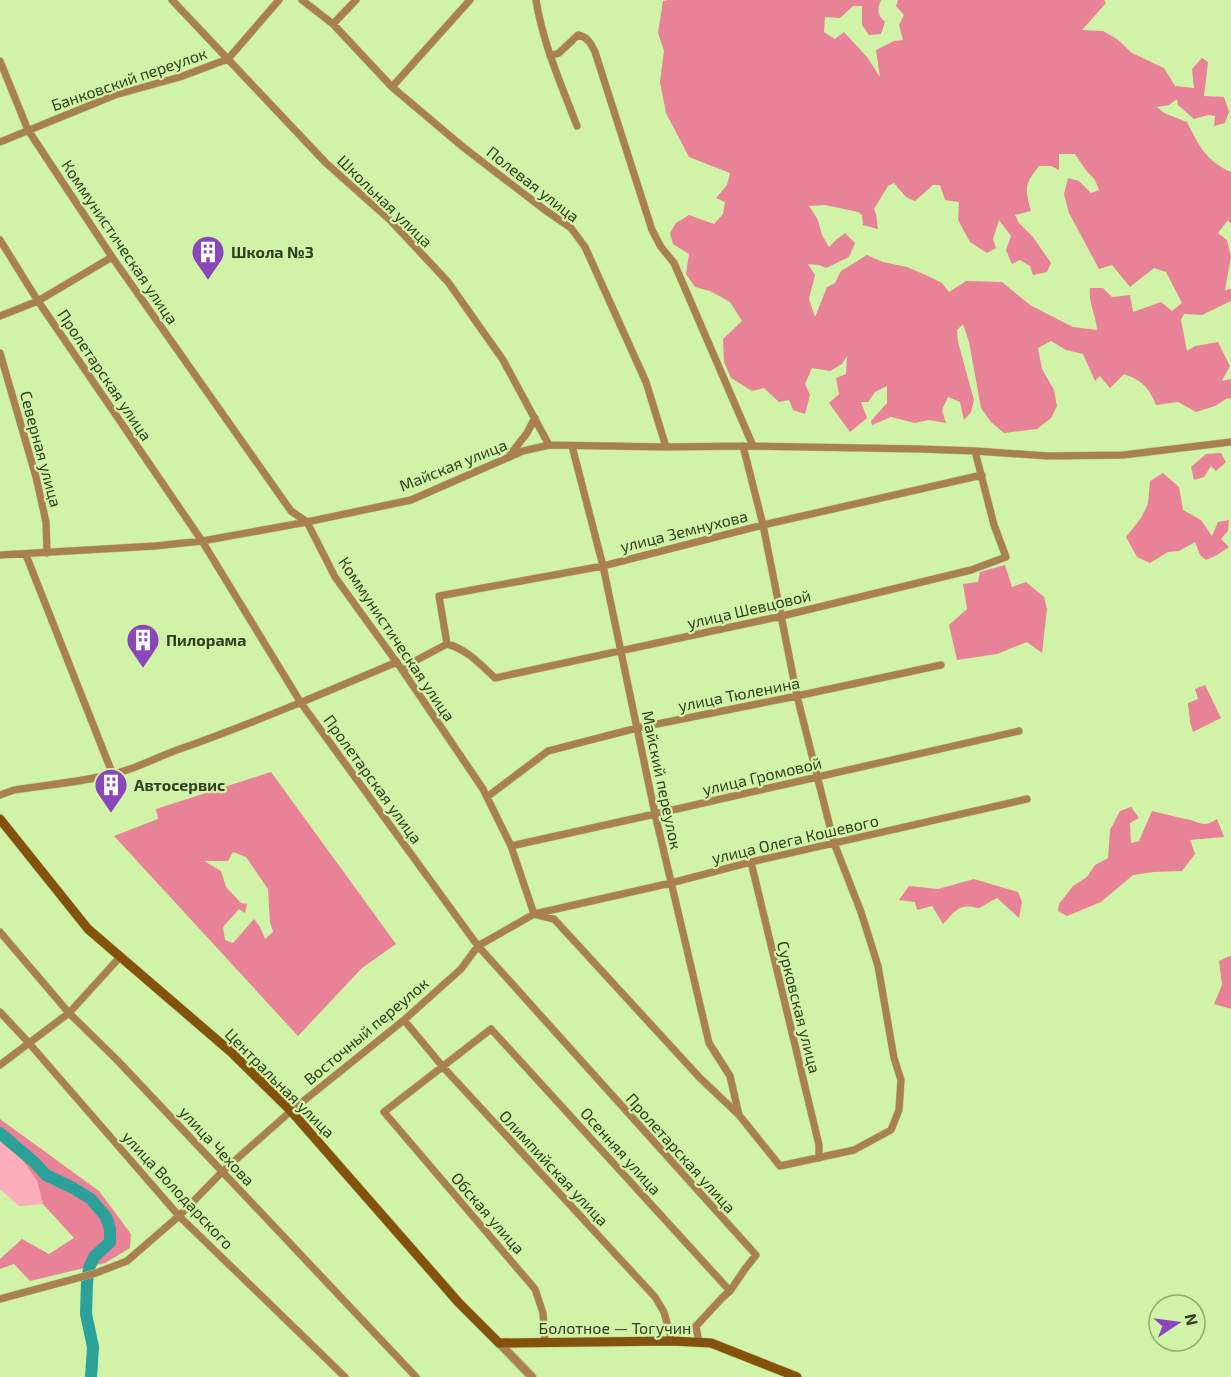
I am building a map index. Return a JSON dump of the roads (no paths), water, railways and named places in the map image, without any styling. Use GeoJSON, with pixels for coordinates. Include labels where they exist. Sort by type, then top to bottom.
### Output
{"type":"FeatureCollection","features":[{"type":"Feature","properties":{"kind":"main road","name":"Центральная улица"},"geometry":{"type":"LineString","coordinates":[[0,819],[88,929],[231,1052],[291,1111],[459,1303],[499,1343]]}},
{"type":"Feature","properties":{"kind":"main road","name":"Болотное — Тогучин"},"geometry":{"type":"LineString","coordinates":[[499,1343],[672,1341],[711,1343],[796,1377]]}},
{"type":"Feature","properties":{"kind":"street","name":"Школьная улица"},"geometry":{"type":"LineString","coordinates":[[172,0],[326,163],[391,221],[448,282],[502,360],[549,445]]}},
{"type":"Feature","properties":{"kind":"street","name":"Банковский переулок"},"geometry":{"type":"LineString","coordinates":[[0,142],[115,95],[180,77],[228,59],[279,0]]}},
{"type":"Feature","properties":{"kind":"street","name":"Полевая улица"},"geometry":{"type":"LineString","coordinates":[[302,0],[333,24],[392,87],[463,147],[571,228],[585,247],[646,382],[666,447]]}},
{"type":"Feature","properties":{"kind":"street"},"geometry":{"type":"LineString","coordinates":[[333,24],[356,0]]}},
{"type":"Feature","properties":{"kind":"street"},"geometry":{"type":"LineString","coordinates":[[392,87],[470,0]]}},
{"type":"Feature","properties":{"kind":"street"},"geometry":{"type":"LineString","coordinates":[[536,0],[539,21],[550,56],[577,126]]}},
{"type":"Feature","properties":{"kind":"street"},"geometry":{"type":"LineString","coordinates":[[550,56],[559,53],[578,35],[585,36],[590,42],[652,230],[661,247],[674,262],[753,446]]}},
{"type":"Feature","properties":{"kind":"street","name":"Коммунистическая улица"},"geometry":{"type":"LineString","coordinates":[[0,61],[27,130],[112,257],[291,511],[308,522],[335,577],[403,671],[483,789],[511,846],[534,914]]}},
{"type":"Feature","properties":{"kind":"street","name":"Пролетарская улица"},"geometry":{"type":"LineString","coordinates":[[0,240],[38,301],[202,541],[302,703],[478,946],[756,1255],[730,1291]]}},
{"type":"Feature","properties":{"kind":"street"},"geometry":{"type":"LineString","coordinates":[[0,316],[38,301],[112,257]]}},
{"type":"Feature","properties":{"kind":"street","name":"Северная улица"},"geometry":{"type":"LineString","coordinates":[[0,353],[36,477],[46,522],[47,553]]}},
{"type":"Feature","properties":{"kind":"street"},"geometry":{"type":"LineString","coordinates":[[508,457],[527,433],[535,418]]}},
{"type":"Feature","properties":{"kind":"street","name":"Майская улица"},"geometry":{"type":"LineString","coordinates":[[0,555],[202,541],[308,522],[411,500],[523,451],[549,445],[975,450],[1048,456],[1123,455],[1231,442]]}},
{"type":"Feature","properties":{"kind":"street","name":"Майский переулок"},"geometry":{"type":"LineString","coordinates":[[572,446],[603,566],[655,814],[710,1043],[730,1076],[739,1115]]}},
{"type":"Feature","properties":{"kind":"street"},"geometry":{"type":"LineString","coordinates":[[534,914],[554,919],[700,1078],[739,1115],[780,1166],[854,1150],[891,1130],[899,1110],[901,1080],[894,1058],[878,966],[861,912],[834,843],[797,696],[764,525],[743,446]]}},
{"type":"Feature","properties":{"kind":"street"},"geometry":{"type":"LineString","coordinates":[[975,450],[981,475]]}},
{"type":"Feature","properties":{"kind":"street","name":"улица Земнухова"},"geometry":{"type":"LineString","coordinates":[[447,644],[440,596],[603,566],[764,525],[981,475]]}},
{"type":"Feature","properties":{"kind":"street","name":"улица Шевцовой"},"geometry":{"type":"LineString","coordinates":[[447,644],[458,646],[495,678],[782,616],[960,573],[1006,557],[994,525],[981,475]]}},
{"type":"Feature","properties":{"kind":"street"},"geometry":{"type":"LineString","coordinates":[[26,555],[113,775]]}},
{"type":"Feature","properties":{"kind":"street"},"geometry":{"type":"LineString","coordinates":[[403,671],[415,661],[447,644]]}},
{"type":"Feature","properties":{"kind":"street"},"geometry":{"type":"LineString","coordinates":[[0,795],[14,790],[113,775],[136,768],[158,757],[302,703],[396,662]]}},
{"type":"Feature","properties":{"kind":"street","name":"улица Тюленина"},"geometry":{"type":"LineString","coordinates":[[487,797],[548,751],[637,728],[941,665]]}},
{"type":"Feature","properties":{"kind":"street","name":"улица Громовой"},"geometry":{"type":"LineString","coordinates":[[511,846],[1019,731]]}},
{"type":"Feature","properties":{"kind":"street","name":"улица Олега Кошевого"},"geometry":{"type":"LineString","coordinates":[[534,914],[671,884],[751,862],[1027,799]]}},
{"type":"Feature","properties":{"kind":"street","name":"Сурковская улица"},"geometry":{"type":"LineString","coordinates":[[751,862],[819,1144],[819,1158]]}},
{"type":"Feature","properties":{"kind":"street","name":"Восточный переулок"},"geometry":{"type":"LineString","coordinates":[[0,1299],[96,1273],[128,1261],[291,1111],[404,1020],[460,969],[478,946],[534,914]]}},
{"type":"Feature","properties":{"kind":"street","name":"улица Чехова"},"geometry":{"type":"LineString","coordinates":[[0,932],[69,1013],[118,1061],[416,1377]]}},
{"type":"Feature","properties":{"kind":"street"},"geometry":{"type":"LineString","coordinates":[[0,1065],[69,1013],[120,957]]}},
{"type":"Feature","properties":{"kind":"street","name":"улица Володарского"},"geometry":{"type":"LineString","coordinates":[[0,1012],[179,1216],[345,1377]]}},
{"type":"Feature","properties":{"kind":"street","name":"Олимпийская улица"},"geometry":{"type":"LineString","coordinates":[[404,1020],[443,1067],[655,1297],[664,1312],[672,1341]]}},
{"type":"Feature","properties":{"kind":"street","name":"Осенняя улица"},"geometry":{"type":"LineString","coordinates":[[443,1067],[491,1029],[730,1291]]}},
{"type":"Feature","properties":{"kind":"street","name":"Обская улица"},"geometry":{"type":"LineString","coordinates":[[443,1067],[384,1112],[535,1289],[543,1313],[545,1343]]}},
{"type":"Feature","properties":{"kind":"street"},"geometry":{"type":"LineString","coordinates":[[699,1343],[696,1326],[730,1291]]}},
{"type":"Feature","properties":{"kind":"street","name":"Центральная улица"},"geometry":{"type":"LineString","coordinates":[[499,1343],[532,1377]]}},
{"type":"Feature","properties":{"kind":"waterway"},"geometry":{"type":"LineString","coordinates":[[0,1133],[46,1175],[91,1199],[106,1217],[110,1229],[110,1242],[94,1257],[89,1268],[87,1282],[86,1314],[93,1347],[91,1377]]}},
{"type":"Feature","properties":{"kind":"place","name":"Школа №3"},"geometry":{"type":"Point","coordinates":[208,281]}},
{"type":"Feature","properties":{"kind":"place","name":"Пилорама"},"geometry":{"type":"Point","coordinates":[143,669]}},
{"type":"Feature","properties":{"kind":"place","name":"Автосервис"},"geometry":{"type":"Point","coordinates":[111,814]}}]}
